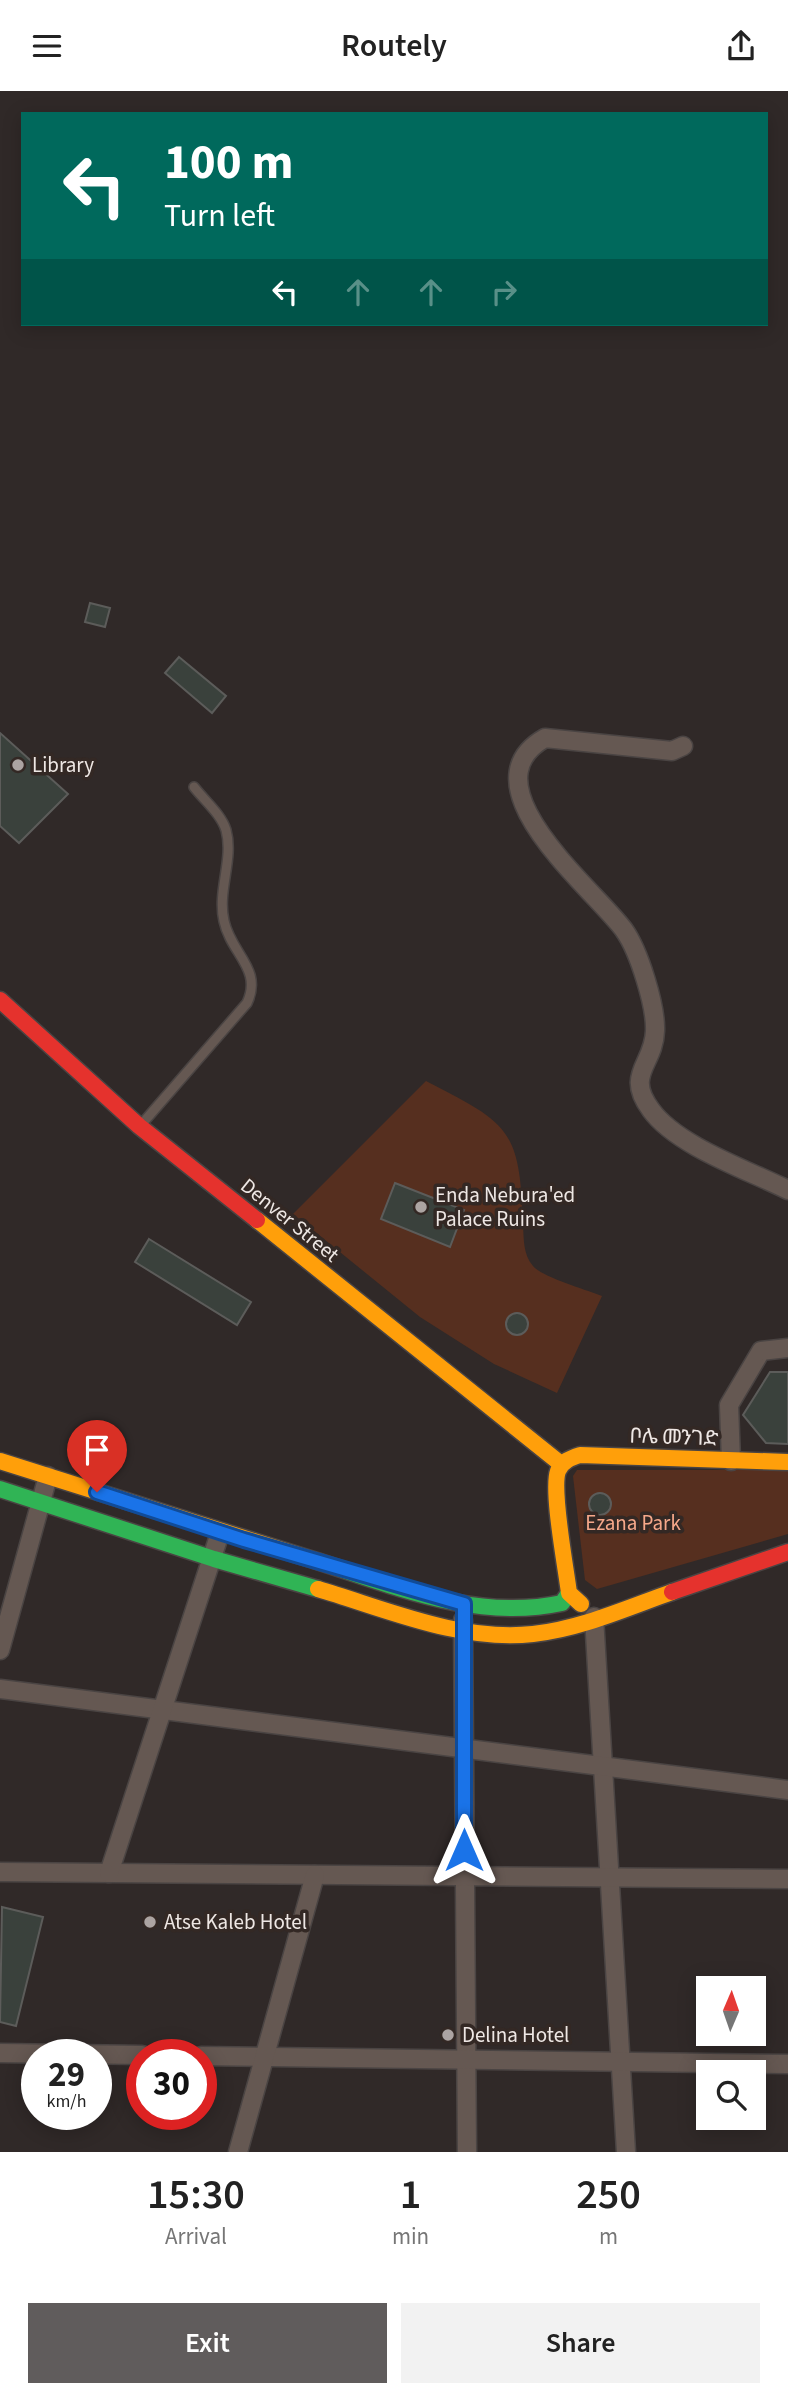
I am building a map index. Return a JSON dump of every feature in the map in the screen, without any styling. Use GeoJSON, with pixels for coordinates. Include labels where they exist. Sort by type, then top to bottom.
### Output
{"type":"FeatureCollection","features":[{"type":"Feature","properties":{"kind":"main road","name":"Denver Street"},"geometry":{"type":"LineString","coordinates":[[0,1000],[139,1126],[561,1464]]}},
{"type":"Feature","properties":{"kind":"main road","name":"ቦሌ መንገድ"},"geometry":{"type":"LineString","coordinates":[[561,1464],[569,1457],[580,1455],[788,1462]]}},
{"type":"Feature","properties":{"kind":"main road"},"geometry":{"type":"LineString","coordinates":[[0,1461],[220,1532],[464,1604],[521,1611],[562,1603],[569,1593]]}},
{"type":"Feature","properties":{"kind":"main road"},"geometry":{"type":"LineString","coordinates":[[561,1464],[556,1477],[569,1593],[594,1617]]}},
{"type":"Feature","properties":{"kind":"main road"},"geometry":{"type":"LineString","coordinates":[[0,1489],[214,1559],[463,1631],[505,1637],[550,1633],[788,1552]]}},
{"type":"Feature","properties":{"kind":"street"},"geometry":{"type":"LineString","coordinates":[[682,746],[672,751],[545,739],[527,751],[520,768],[520,791],[532,822],[560,860],[625,932],[637,958],[654,1016],[655,1032],[652,1048],[641,1070],[641,1096],[653,1113],[683,1138],[788,1190]]}},
{"type":"Feature","properties":{"kind":"street"},"geometry":{"type":"LineString","coordinates":[[731,1461],[729,1405],[761,1351],[788,1348]]}},
{"type":"Feature","properties":{"kind":"street"},"geometry":{"type":"LineString","coordinates":[[0,1650],[48,1476]]}},
{"type":"Feature","properties":{"kind":"street"},"geometry":{"type":"LineString","coordinates":[[109,1873],[214,1559],[220,1532]]}},
{"type":"Feature","properties":{"kind":"street"},"geometry":{"type":"LineString","coordinates":[[464,1604],[467,2152]]}},
{"type":"Feature","properties":{"kind":"street"},"geometry":{"type":"LineString","coordinates":[[594,1617],[626,2152]]}},
{"type":"Feature","properties":{"kind":"street"},"geometry":{"type":"LineString","coordinates":[[0,1689],[788,1790]]}},
{"type":"Feature","properties":{"kind":"street"},"geometry":{"type":"LineString","coordinates":[[0,1872],[788,1879]]}},
{"type":"Feature","properties":{"kind":"street"},"geometry":{"type":"LineString","coordinates":[[238,2152],[315,1875]]}},
{"type":"Feature","properties":{"kind":"street"},"geometry":{"type":"LineString","coordinates":[[0,2053],[126,2055]]}},
{"type":"Feature","properties":{"kind":"street"},"geometry":{"type":"LineString","coordinates":[[217,2056],[788,2064]]}},
{"type":"Feature","properties":{"kind":"lane"},"geometry":{"type":"LineString","coordinates":[[139,1126],[247,1003],[254,985],[249,969],[230,940],[223,917],[228,846],[226,830],[194,787]]}},
{"type":"Feature","properties":{"kind":"green space"},"geometry":{"type":"Polygon","coordinates":[[[426,1081],[476,1108],[505,1133],[518,1168],[525,1247],[533,1266],[555,1279],[602,1296],[557,1393],[494,1364],[420,1317],[293,1214],[426,1081]]]}},
{"type":"Feature","properties":{"kind":"green space","name":"Ezana Park"},"geometry":{"type":"Polygon","coordinates":[[[577,1470],[788,1470],[788,1534],[597,1589],[585,1580],[573,1476],[577,1470]]]}},
{"type":"Feature","properties":{"kind":"building"},"geometry":{"type":"Polygon","coordinates":[[[90,603],[110,608],[105,627],[85,622],[90,603]]]}},
{"type":"Feature","properties":{"kind":"building"},"geometry":{"type":"Polygon","coordinates":[[[179,657],[226,696],[212,713],[165,673],[179,657]]]}},
{"type":"Feature","properties":{"kind":"building","name":"Library"},"geometry":{"type":"Polygon","coordinates":[[[0,733],[68,794],[19,843],[0,826],[0,733]]]}},
{"type":"Feature","properties":{"kind":"building"},"geometry":{"type":"Polygon","coordinates":[[[395,1183],[464,1210],[450,1247],[381,1219],[395,1183]]]}},
{"type":"Feature","properties":{"kind":"building"},"geometry":{"type":"Polygon","coordinates":[[[149,1239],[251,1302],[237,1325],[135,1262],[149,1239]]]}},
{"type":"Feature","properties":{"kind":"building"},"geometry":{"type":"Polygon","coordinates":[[[517,1313],[525,1316],[528,1324],[525,1332],[517,1335],[509,1332],[506,1324],[509,1316],[517,1313]]]}},
{"type":"Feature","properties":{"kind":"building"},"geometry":{"type":"Polygon","coordinates":[[[770,1372],[788,1372],[788,1444],[766,1443],[743,1415],[770,1372]]]}},
{"type":"Feature","properties":{"kind":"building"},"geometry":{"type":"Polygon","coordinates":[[[600,1493],[608,1496],[611,1504],[608,1512],[600,1515],[592,1512],[589,1504],[592,1496],[600,1493]]]}},
{"type":"Feature","properties":{"kind":"building"},"geometry":{"type":"Polygon","coordinates":[[[2,1907],[43,1917],[16,2026],[0,2022],[2,1907]]]}},
{"type":"Feature","properties":{"kind":"traffic: fast"},"geometry":{"type":"LineString","coordinates":[[0,1489],[214,1559],[318,1589]]}},
{"type":"Feature","properties":{"kind":"traffic: fast"},"geometry":{"type":"LineString","coordinates":[[320,1562],[409,1591],[469,1605],[531,1607],[562,1603],[569,1593]]}},
{"type":"Feature","properties":{"kind":"traffic: slow"},"geometry":{"type":"LineString","coordinates":[[257,1220],[561,1464]]}},
{"type":"Feature","properties":{"kind":"traffic: slow"},"geometry":{"type":"LineString","coordinates":[[581,1604],[569,1593],[556,1495],[558,1471],[567,1460],[580,1455],[788,1462]]}},
{"type":"Feature","properties":{"kind":"traffic: slow"},"geometry":{"type":"LineString","coordinates":[[0,1461],[320,1562]]}},
{"type":"Feature","properties":{"kind":"traffic: slow"},"geometry":{"type":"LineString","coordinates":[[318,1589],[451,1629],[506,1635],[568,1628],[672,1592]]}},
{"type":"Feature","properties":{"kind":"traffic: jam"},"geometry":{"type":"LineString","coordinates":[[0,1000],[139,1126],[257,1220]]}},
{"type":"Feature","properties":{"kind":"traffic: jam"},"geometry":{"type":"LineString","coordinates":[[672,1592],[788,1552]]}},
{"type":"Feature","properties":{"kind":"place","name":"Library"},"geometry":{"type":"Point","coordinates":[18,765]}},
{"type":"Feature","properties":{"kind":"place","name":"Enda Nebura'ed Palace Ruins"},"geometry":{"type":"Point","coordinates":[421,1207]}},
{"type":"Feature","properties":{"kind":"place","name":"Atse Kaleb Hotel"},"geometry":{"type":"Point","coordinates":[150,1922]}},
{"type":"Feature","properties":{"kind":"place","name":"Delina Hotel"},"geometry":{"type":"Point","coordinates":[448,2035]}},
{"type":"Feature","properties":{"kind":"route"},"geometry":{"type":"LineString","coordinates":[[97,1492],[244,1540],[464,1604],[464,1850]]}}]}
